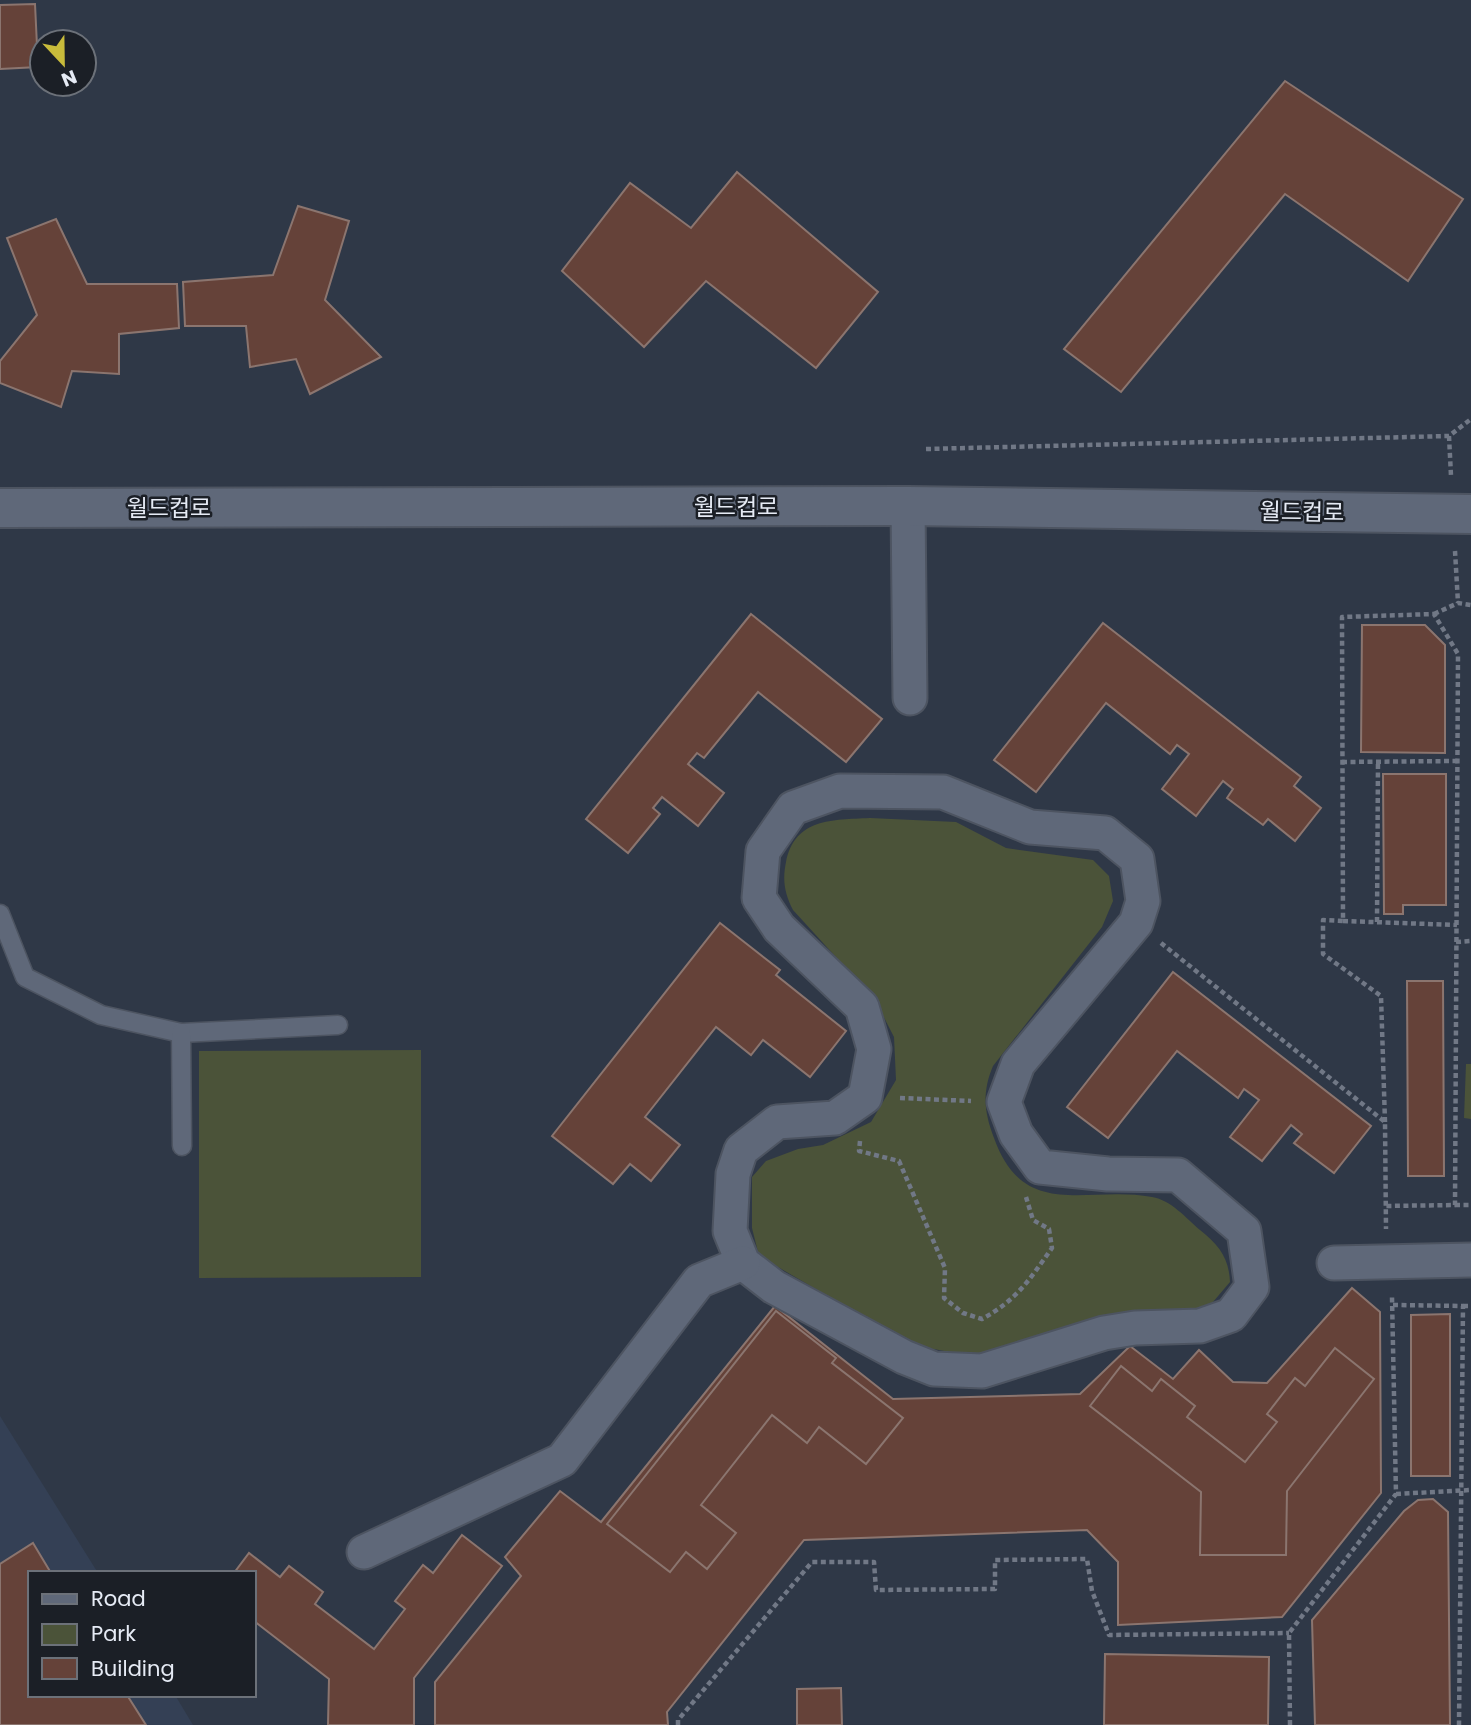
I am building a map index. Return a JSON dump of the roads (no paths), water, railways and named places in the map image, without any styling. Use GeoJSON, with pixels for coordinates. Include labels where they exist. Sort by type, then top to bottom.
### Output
{"type":"FeatureCollection","features":[{"type":"Feature","properties":{"kind":"street","name":"월드컵로"},"geometry":{"type":"LineString","coordinates":[[0,508],[908,506],[1471,514]]}},
{"type":"Feature","properties":{"kind":"street"},"geometry":{"type":"LineString","coordinates":[[908,506],[910,698]]}},
{"type":"Feature","properties":{"kind":"street"},"geometry":{"type":"LineString","coordinates":[[840,791],[943,792],[1030,827],[1105,833],[1137,859],[1143,901],[1136,923],[1018,1064],[1004,1102],[1016,1134],[1040,1167],[1108,1174],[1178,1175],[1244,1231],[1252,1287],[1231,1315],[1200,1326],[1135,1328],[1104,1333],[982,1371],[934,1369],[904,1357],[786,1294],[743,1264],[730,1231],[733,1174],[741,1150],[777,1122],[835,1118],[865,1097],[874,1049],[862,1007],[779,928],[759,898],[763,851],[793,808],[840,791]]}},
{"type":"Feature","properties":{"kind":"street"},"geometry":{"type":"LineString","coordinates":[[1334,1263],[1471,1260]]}},
{"type":"Feature","properties":{"kind":"street"},"geometry":{"type":"LineString","coordinates":[[364,1552],[562,1460],[699,1281],[743,1264]]}},
{"type":"Feature","properties":{"kind":"lane"},"geometry":{"type":"LineString","coordinates":[[0,914],[25,977],[101,1015],[181,1032],[338,1026]]}},
{"type":"Feature","properties":{"kind":"lane"},"geometry":{"type":"LineString","coordinates":[[181,1032],[182,1146]]}}]}
